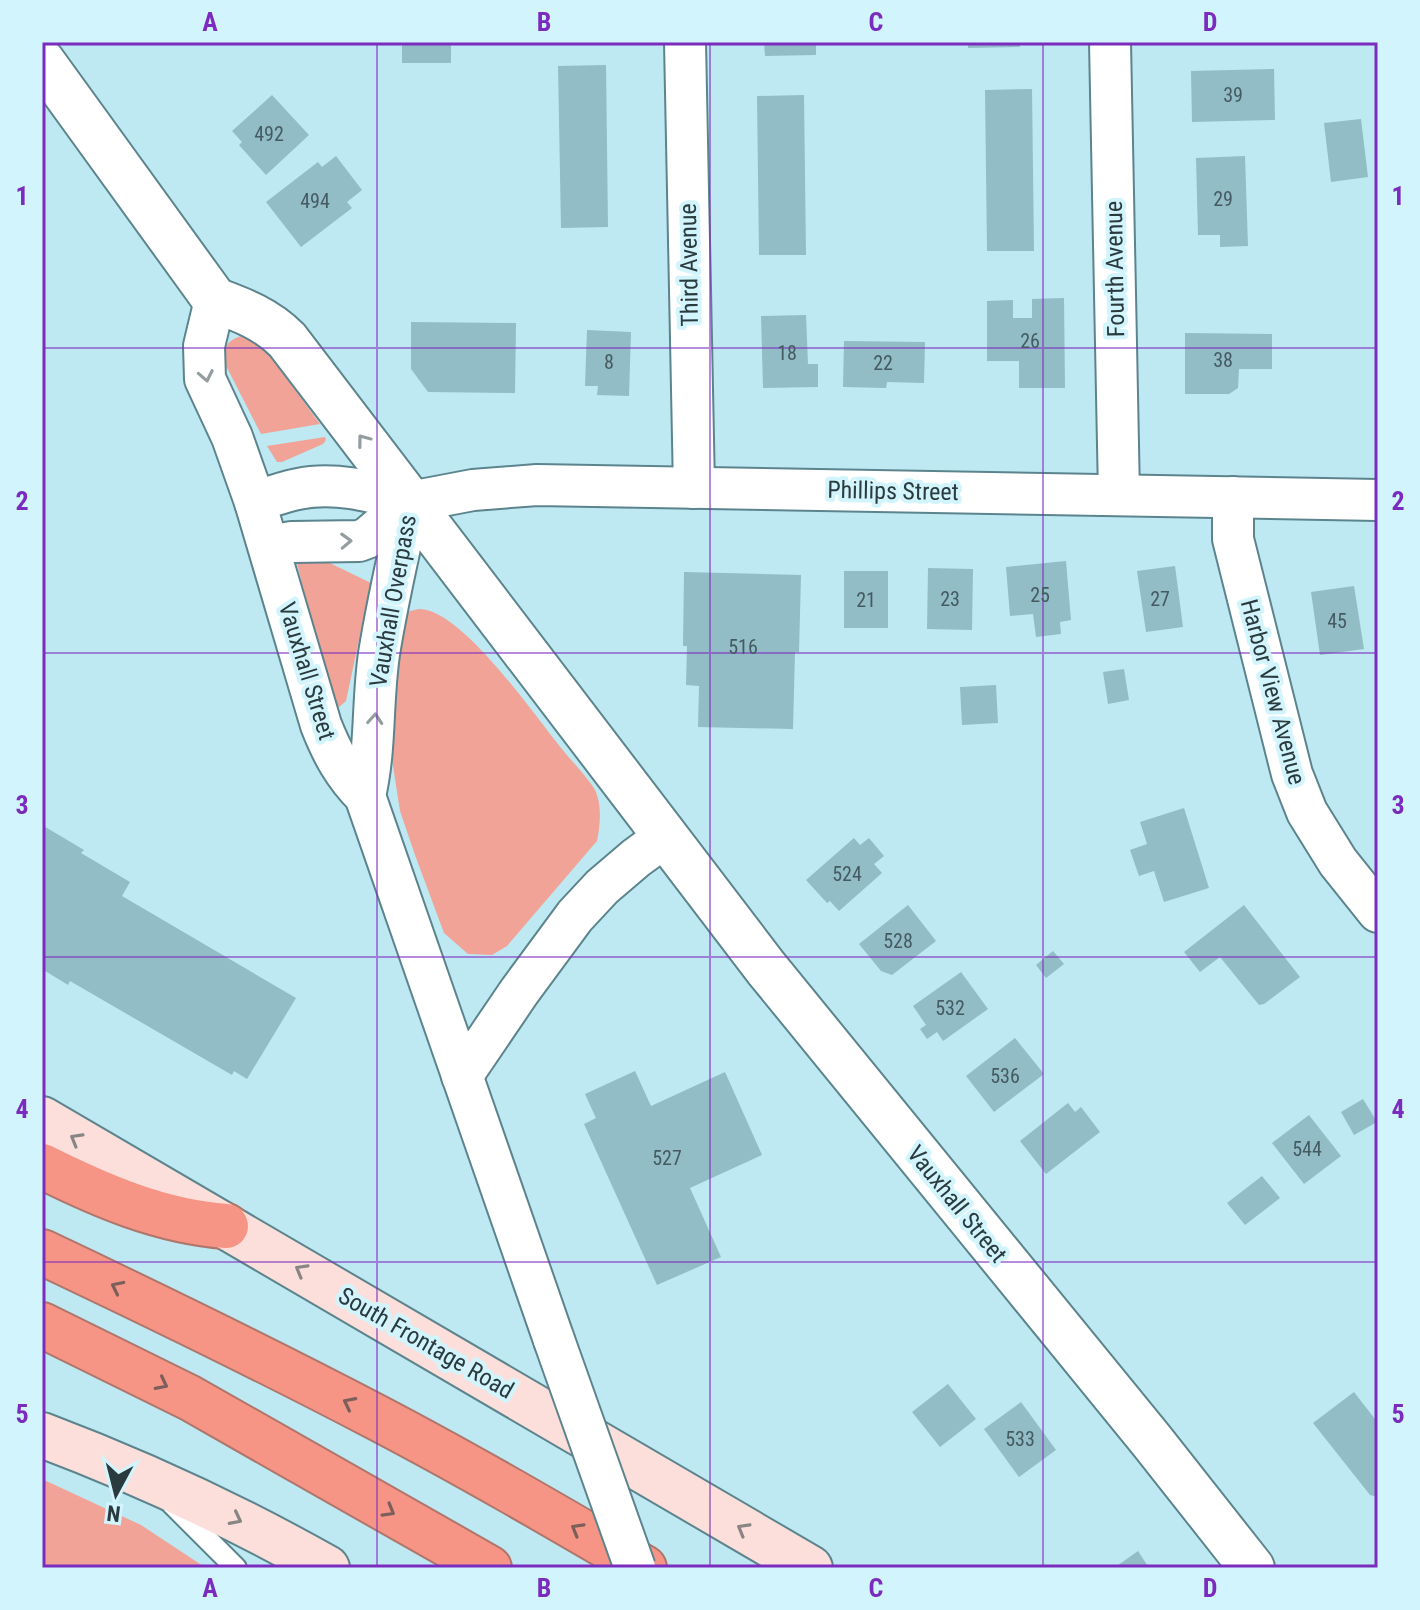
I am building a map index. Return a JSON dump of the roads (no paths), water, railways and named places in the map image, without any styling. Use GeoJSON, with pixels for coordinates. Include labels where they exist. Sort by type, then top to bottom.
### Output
{"type":"FeatureCollection","features":[{"type":"Feature","properties":{"kind":"highway"},"geometry":{"type":"LineString","coordinates":[[42,1166],[137,1208],[192,1222],[226,1226]]}},
{"type":"Feature","properties":{"kind":"highway"},"geometry":{"type":"LineString","coordinates":[[42,1252],[375,1417],[644,1568]]}},
{"type":"Feature","properties":{"kind":"highway"},"geometry":{"type":"LineString","coordinates":[[42,1325],[208,1408],[489,1568]]}},
{"type":"Feature","properties":{"kind":"main road","name":"South Frontage Road"},"geometry":{"type":"LineString","coordinates":[[42,1119],[810,1568]]}},
{"type":"Feature","properties":{"kind":"main road"},"geometry":{"type":"LineString","coordinates":[[42,1435],[219,1510],[327,1568]]}},
{"type":"Feature","properties":{"kind":"street","name":"Third Avenue"},"geometry":{"type":"LineString","coordinates":[[685,42],[694,488]]}},
{"type":"Feature","properties":{"kind":"street","name":"Fourth Avenue"},"geometry":{"type":"LineString","coordinates":[[1110,42],[1119,495]]}},
{"type":"Feature","properties":{"kind":"street"},"geometry":{"type":"LineString","coordinates":[[42,61],[215,300]]}},
{"type":"Feature","properties":{"kind":"street","name":"Vauxhall Street"},"geometry":{"type":"LineString","coordinates":[[635,1568],[365,796],[342,770],[321,725],[255,502],[232,437],[205,379],[204,346],[215,300],[249,313],[280,334],[782,988],[1252,1568]]}},
{"type":"Feature","properties":{"kind":"street","name":"Phillips Street"},"geometry":{"type":"LineString","coordinates":[[269,546],[292,542],[359,541],[367,538],[410,502],[449,493],[537,485],[1378,500]]}},
{"type":"Feature","properties":{"kind":"street","name":"Phillips Street"},"geometry":{"type":"LineString","coordinates":[[255,502],[299,489],[353,487],[410,502]]}},
{"type":"Feature","properties":{"kind":"street","name":"Harbor View Avenue"},"geometry":{"type":"LineString","coordinates":[[1233,497],[1233,539],[1292,774],[1307,812],[1338,862],[1378,912]]}},
{"type":"Feature","properties":{"kind":"street","name":"Vauxhall Overpass"},"geometry":{"type":"LineString","coordinates":[[365,796],[372,768],[379,657],[410,502]]}},
{"type":"Feature","properties":{"kind":"street"},"geometry":{"type":"LineString","coordinates":[[462,1076],[575,916],[614,877],[666,836]]}},
{"type":"Feature","properties":{"kind":"lane"},"geometry":{"type":"LineString","coordinates":[[140,1474],[236,1568]]}}]}
